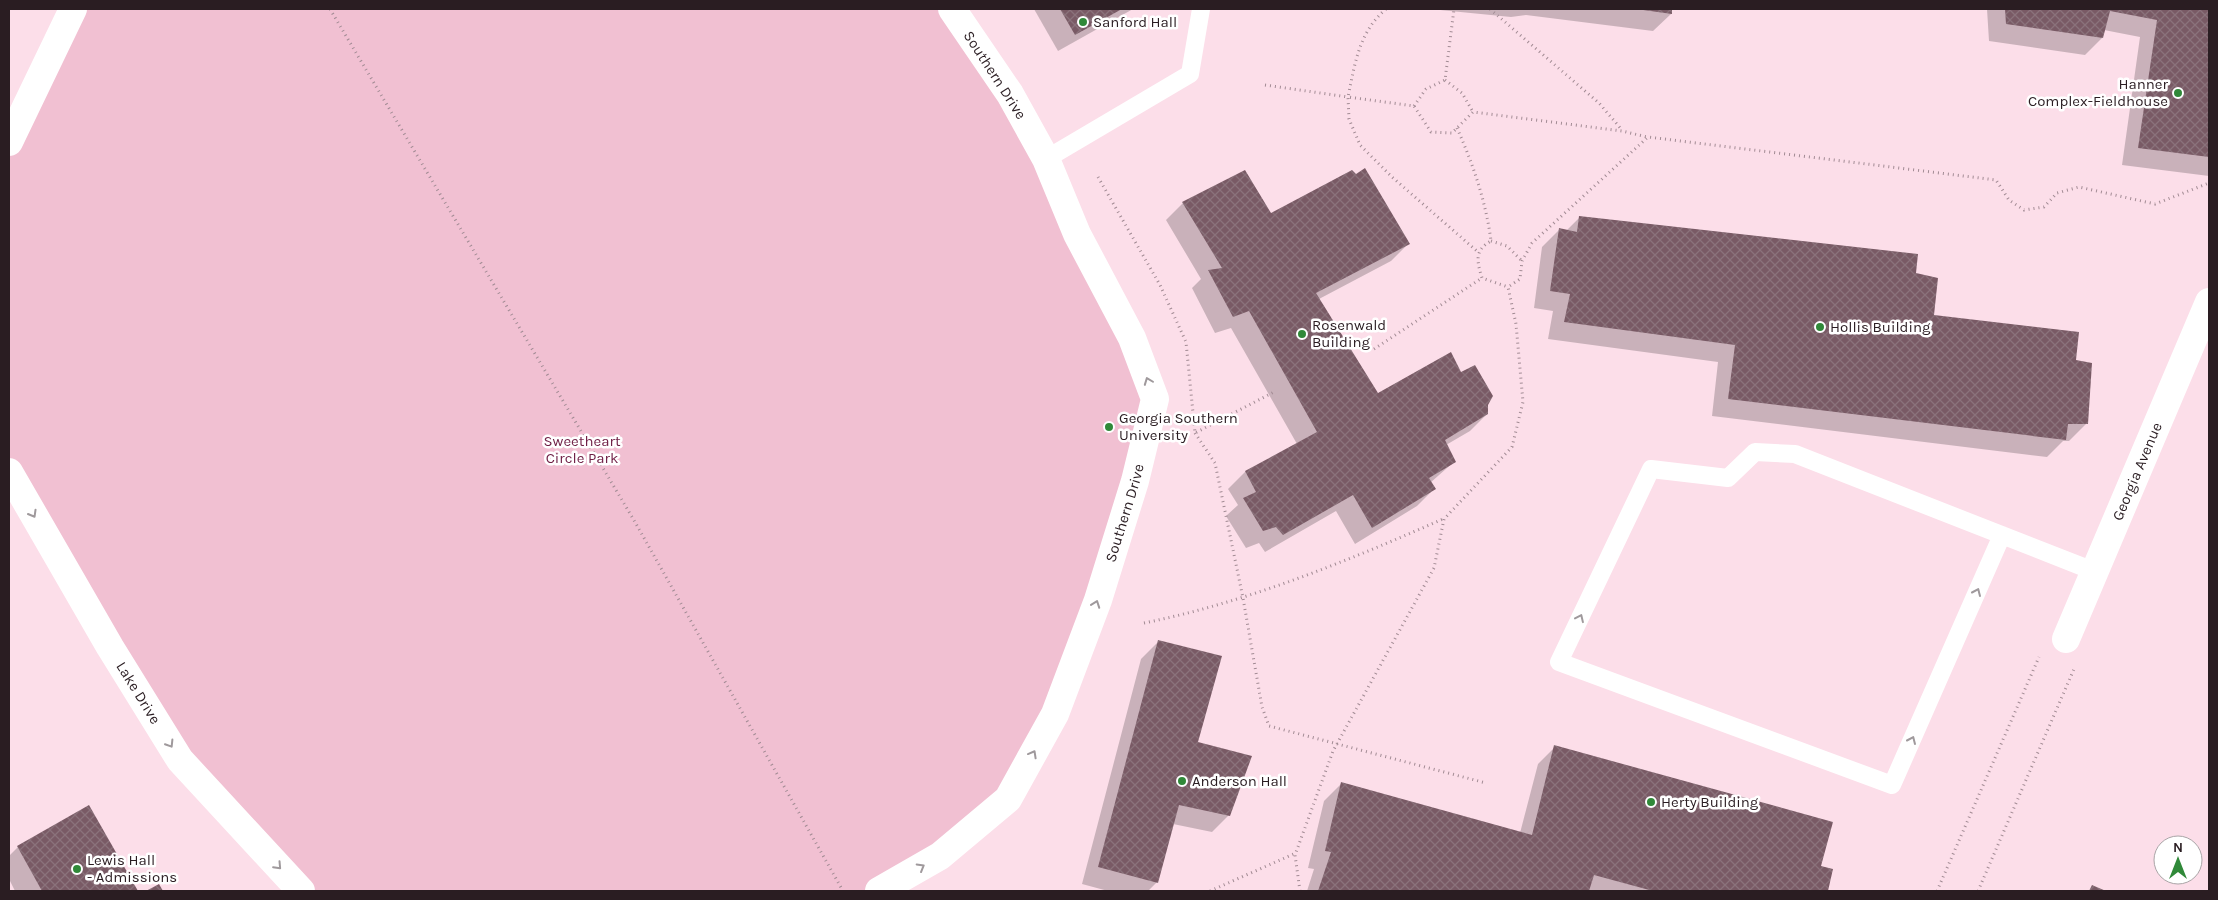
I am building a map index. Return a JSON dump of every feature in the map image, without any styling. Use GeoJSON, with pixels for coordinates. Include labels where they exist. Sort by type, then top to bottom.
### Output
{"type":"FeatureCollection","features":[{"type":"Feature","properties":{"kind":"street"},"geometry":{"type":"LineString","coordinates":[[9,142],[73,9]]}},
{"type":"Feature","properties":{"kind":"street","name":"Southern Drive"},"geometry":{"type":"LineString","coordinates":[[879,891],[940,856],[1008,799],[1055,714],[1098,600],[1135,481],[1155,399],[1132,338],[1078,234],[1046,159],[1010,94],[952,9]]}},
{"type":"Feature","properties":{"kind":"street","name":"Georgia Avenue"},"geometry":{"type":"LineString","coordinates":[[2066,639],[2209,302]]}},
{"type":"Feature","properties":{"kind":"street","name":"Lake Drive"},"geometry":{"type":"LineString","coordinates":[[9,472],[110,648],[180,760],[301,891]]}},
{"type":"Feature","properties":{"kind":"lane"},"geometry":{"type":"LineString","coordinates":[[1046,159],[1190,74],[1201,9]]}},
{"type":"Feature","properties":{"kind":"lane"},"geometry":{"type":"LineString","coordinates":[[2002,535],[1892,785],[1559,662],[1651,469],[1728,478],[1755,452],[1795,454],[2002,535],[2096,572]]}},
{"type":"Feature","properties":{"kind":"path"},"geometry":{"type":"LineString","coordinates":[[330,9],[630,513],[843,891]]}},
{"type":"Feature","properties":{"kind":"path"},"geometry":{"type":"LineString","coordinates":[[1386,9],[1367,30],[1359,46],[1348,97],[1349,119],[1360,145],[1392,177],[1478,252]]}},
{"type":"Feature","properties":{"kind":"path"},"geometry":{"type":"LineString","coordinates":[[1444,80],[1454,9]]}},
{"type":"Feature","properties":{"kind":"path"},"geometry":{"type":"LineString","coordinates":[[1490,9],[1598,103],[1622,131]]}},
{"type":"Feature","properties":{"kind":"path"},"geometry":{"type":"LineString","coordinates":[[1414,106],[1426,89],[1444,80]]}},
{"type":"Feature","properties":{"kind":"path"},"geometry":{"type":"LineString","coordinates":[[1444,80],[1462,93],[1474,112]]}},
{"type":"Feature","properties":{"kind":"path"},"geometry":{"type":"LineString","coordinates":[[1264,85],[1414,106],[1431,132],[1452,133],[1474,112]]}},
{"type":"Feature","properties":{"kind":"path"},"geometry":{"type":"LineString","coordinates":[[1474,112],[1622,131],[1648,137],[1996,180],[2009,200],[2024,210],[2044,208],[2057,193],[2079,187],[2155,204],[2209,183]]}},
{"type":"Feature","properties":{"kind":"path"},"geometry":{"type":"LineString","coordinates":[[1457,128],[1468,154],[1488,216],[1491,241]]}},
{"type":"Feature","properties":{"kind":"path"},"geometry":{"type":"LineString","coordinates":[[1508,287],[1520,279],[1522,261],[1532,243],[1648,137]]}},
{"type":"Feature","properties":{"kind":"path"},"geometry":{"type":"LineString","coordinates":[[1098,177],[1160,285],[1186,342],[1195,434],[1215,463],[1243,598],[1262,707],[1269,726],[1486,783]]}},
{"type":"Feature","properties":{"kind":"path"},"geometry":{"type":"LineString","coordinates":[[1482,278],[1478,264],[1478,252],[1482,246],[1491,241],[1507,246],[1522,261]]}},
{"type":"Feature","properties":{"kind":"path"},"geometry":{"type":"LineString","coordinates":[[1482,278],[1508,287]]}},
{"type":"Feature","properties":{"kind":"path"},"geometry":{"type":"LineString","coordinates":[[1374,349],[1482,278]]}},
{"type":"Feature","properties":{"kind":"path"},"geometry":{"type":"LineString","coordinates":[[1144,623],[1180,616],[1243,598],[1352,557],[1444,519],[1512,447],[1523,402],[1516,324],[1508,287]]}},
{"type":"Feature","properties":{"kind":"path"},"geometry":{"type":"LineString","coordinates":[[1195,434],[1274,392]]}},
{"type":"Feature","properties":{"kind":"path"},"geometry":{"type":"LineString","coordinates":[[1300,891],[1296,853],[1338,743],[1434,568],[1444,519]]}},
{"type":"Feature","properties":{"kind":"path"},"geometry":{"type":"LineString","coordinates":[[1937,891],[2050,633],[2080,647],[2079,655],[1978,891]]}},
{"type":"Feature","properties":{"kind":"path"},"geometry":{"type":"LineString","coordinates":[[1210,891],[1296,853]]}},
{"type":"Feature","properties":{"kind":"green space","name":"Sweetheart Circle Park"},"geometry":{"type":"Polygon","coordinates":[[[69,9],[952,9],[980,53],[1155,399],[1135,481],[1008,799],[879,891],[301,891],[180,760],[9,472],[9,141],[69,9]]]}},
{"type":"Feature","properties":{"kind":"building","name":"Sanford Hall"},"geometry":{"type":"Polygon","coordinates":[[[1060,9],[1122,9],[1075,35],[1060,9]]]}},
{"type":"Feature","properties":{"kind":"building"},"geometry":{"type":"Polygon","coordinates":[[[1636,9],[1672,9],[1672,14],[1636,9]]]}},
{"type":"Feature","properties":{"kind":"building","name":"Hanner Complex-Fieldhouse"},"geometry":{"type":"Polygon","coordinates":[[[2005,9],[2209,9],[2209,157],[2138,148],[2157,20],[2110,11],[2103,38],[2006,24],[2005,9]]]}},
{"type":"Feature","properties":{"kind":"building","name":"Rosenwald Building"},"geometry":{"type":"Polygon","coordinates":[[[1365,168],[1410,244],[1316,293],[1378,393],[1451,352],[1461,372],[1475,365],[1493,396],[1488,405],[1488,414],[1445,440],[1456,462],[1429,478],[1436,489],[1372,528],[1353,495],[1283,535],[1276,527],[1263,531],[1243,498],[1256,492],[1245,471],[1317,432],[1249,311],[1233,317],[1208,270],[1222,268],[1182,202],[1245,170],[1271,213],[1352,170],[1356,174],[1365,168]]]}},
{"type":"Feature","properties":{"kind":"building","name":"Hollis Building"},"geometry":{"type":"Polygon","coordinates":[[[1579,216],[1918,254],[1916,273],[1938,278],[1934,315],[2079,332],[2076,360],[2092,363],[2088,424],[2068,424],[2066,440],[1728,399],[1735,345],[1564,322],[1570,294],[1550,291],[1559,228],[1577,232],[1579,216]]]}},
{"type":"Feature","properties":{"kind":"building","name":"Anderson Hall"},"geometry":{"type":"Polygon","coordinates":[[[1158,640],[1222,656],[1198,742],[1252,756],[1230,816],[1179,805],[1158,883],[1098,867],[1158,640]]]}},
{"type":"Feature","properties":{"kind":"building","name":"Herty Building"},"geometry":{"type":"Polygon","coordinates":[[[1554,745],[1833,822],[1821,866],[1833,869],[1828,891],[1653,891],[1594,875],[1589,891],[1318,891],[1331,852],[1325,851],[1341,782],[1532,835],[1554,745]]]}},
{"type":"Feature","properties":{"kind":"building","name":"Lewis Hall - Admissions"},"geometry":{"type":"Polygon","coordinates":[[[89,805],[138,891],[42,891],[17,846],[89,805]]]}},
{"type":"Feature","properties":{"kind":"building","name":"Lewis Hall - Admissions"},"geometry":{"type":"Polygon","coordinates":[[[159,884],[163,891],[146,891],[159,884]]]}},
{"type":"Feature","properties":{"kind":"building"},"geometry":{"type":"Polygon","coordinates":[[[2092,885],[2106,891],[2089,891],[2092,885]]]}},
{"type":"Feature","properties":{"kind":"place","name":"Sanford Hall"},"geometry":{"type":"Point","coordinates":[1083,22]}},
{"type":"Feature","properties":{"kind":"place","name":"Hanner Complex-Fieldhouse"},"geometry":{"type":"Point","coordinates":[2178,93]}},
{"type":"Feature","properties":{"kind":"place","name":"Hollis Building"},"geometry":{"type":"Point","coordinates":[1820,327]}},
{"type":"Feature","properties":{"kind":"place","name":"Rosenwald Building"},"geometry":{"type":"Point","coordinates":[1302,334]}},
{"type":"Feature","properties":{"kind":"place","name":"Georgia Southern University"},"geometry":{"type":"Point","coordinates":[1109,427]}},
{"type":"Feature","properties":{"kind":"place","name":"Anderson Hall"},"geometry":{"type":"Point","coordinates":[1182,781]}},
{"type":"Feature","properties":{"kind":"place","name":"Herty Building"},"geometry":{"type":"Point","coordinates":[1651,802]}},
{"type":"Feature","properties":{"kind":"place","name":"Lewis Hall - Admissions"},"geometry":{"type":"Point","coordinates":[77,869]}}]}
